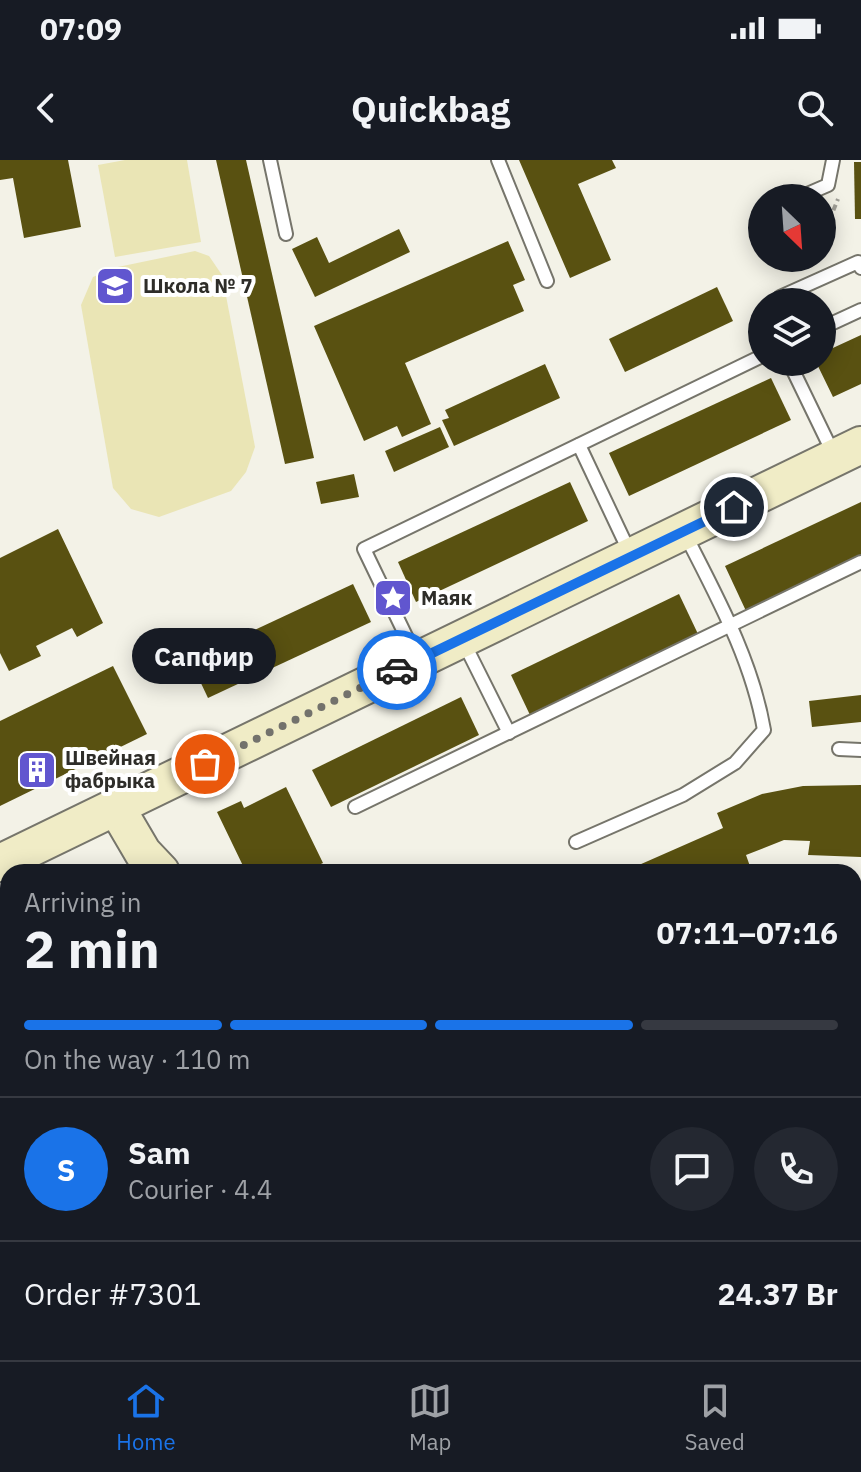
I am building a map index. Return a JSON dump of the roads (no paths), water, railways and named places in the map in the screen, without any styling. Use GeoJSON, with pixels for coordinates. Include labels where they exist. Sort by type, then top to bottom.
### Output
{"type":"FeatureCollection","features":[{"type":"Feature","properties":{"kind":"main road"},"geometry":{"type":"LineString","coordinates":[[0,863],[848,452]]}},
{"type":"Feature","properties":{"kind":"main road"},"geometry":{"type":"LineString","coordinates":[[116,807],[143,853],[153,864]]}},
{"type":"Feature","properties":{"kind":"lane"},"geometry":{"type":"LineString","coordinates":[[270,160],[286,234]]}},
{"type":"Feature","properties":{"kind":"lane"},"geometry":{"type":"LineString","coordinates":[[498,160],[547,281]]}},
{"type":"Feature","properties":{"kind":"lane"},"geometry":{"type":"LineString","coordinates":[[828,184],[833,160]]}},
{"type":"Feature","properties":{"kind":"lane"},"geometry":{"type":"LineString","coordinates":[[800,288],[858,262],[861,268]]}},
{"type":"Feature","properties":{"kind":"lane"},"geometry":{"type":"LineString","coordinates":[[836,322],[861,310]]}},
{"type":"Feature","properties":{"kind":"lane"},"geometry":{"type":"LineString","coordinates":[[417,661],[364,549],[748,363]]}},
{"type":"Feature","properties":{"kind":"lane"},"geometry":{"type":"LineString","coordinates":[[798,376],[848,452]]}},
{"type":"Feature","properties":{"kind":"lane"},"geometry":{"type":"LineString","coordinates":[[579,445],[632,556]]}},
{"type":"Feature","properties":{"kind":"lane"},"geometry":{"type":"LineString","coordinates":[[576,842],[683,795],[735,763],[764,730],[757,691],[731,625],[684,531]]}},
{"type":"Feature","properties":{"kind":"lane"},"geometry":{"type":"LineString","coordinates":[[355,807],[861,562]]}},
{"type":"Feature","properties":{"kind":"lane"},"geometry":{"type":"LineString","coordinates":[[462,639],[509,733]]}},
{"type":"Feature","properties":{"kind":"lane"},"geometry":{"type":"LineString","coordinates":[[839,749],[861,750]]}},
{"type":"Feature","properties":{"kind":"place","name":"Школа № 7"},"geometry":{"type":"Point","coordinates":[115,286]}},
{"type":"Feature","properties":{"kind":"place","name":"Маяк"},"geometry":{"type":"Point","coordinates":[393,598]}},
{"type":"Feature","properties":{"kind":"place","name":"Сапфир"},"geometry":{"type":"Point","coordinates":[205,764]}},
{"type":"Feature","properties":{"kind":"place","name":"Швейная фабрыка"},"geometry":{"type":"Point","coordinates":[37,770]}}]}
